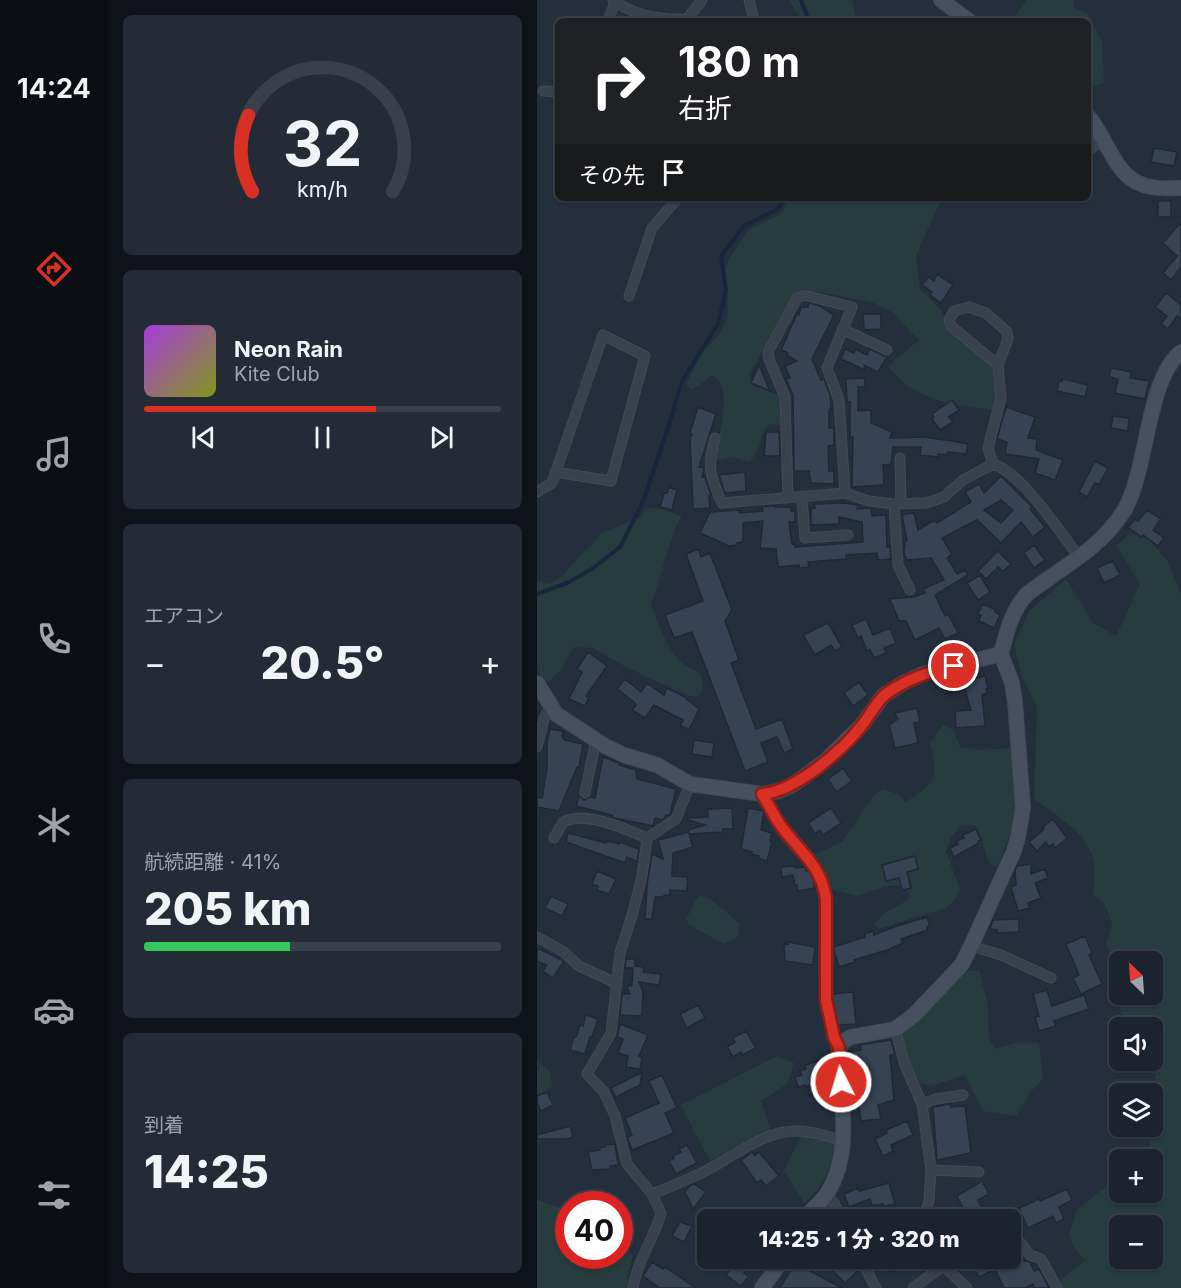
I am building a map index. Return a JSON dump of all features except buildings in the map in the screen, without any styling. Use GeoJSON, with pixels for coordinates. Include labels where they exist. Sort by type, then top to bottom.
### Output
{"type":"FeatureCollection","features":[{"type":"Feature","properties":{"kind":"street"},"geometry":{"type":"LineString","coordinates":[[688,18],[702,0]]}},
{"type":"Feature","properties":{"kind":"street"},"geometry":{"type":"LineString","coordinates":[[749,0],[753,18]]}},
{"type":"Feature","properties":{"kind":"street"},"geometry":{"type":"LineString","coordinates":[[941,0],[965,18]]}},
{"type":"Feature","properties":{"kind":"street"},"geometry":{"type":"LineString","coordinates":[[609,18],[614,1],[626,8],[655,18]]}},
{"type":"Feature","properties":{"kind":"street"},"geometry":{"type":"LineString","coordinates":[[543,91],[555,92]]}},
{"type":"Feature","properties":{"kind":"street"},"geometry":{"type":"LineString","coordinates":[[1091,121],[1118,166],[1128,177],[1152,188],[1181,188]]}},
{"type":"Feature","properties":{"kind":"street"},"geometry":{"type":"LineString","coordinates":[[1091,148],[1104,140]]}},
{"type":"Feature","properties":{"kind":"street"},"geometry":{"type":"LineString","coordinates":[[629,296],[652,228],[675,201]]}},
{"type":"Feature","properties":{"kind":"street"},"geometry":{"type":"LineString","coordinates":[[788,498],[785,397],[768,352],[797,298],[804,295],[852,307],[827,368],[839,400],[845,493]]}},
{"type":"Feature","properties":{"kind":"street"},"geometry":{"type":"LineString","coordinates":[[999,365],[951,326],[949,320],[954,311],[969,307],[986,313],[1004,329],[1008,339],[999,365],[1001,398],[988,448],[993,464],[1007,470],[1031,494],[1079,557]]}},
{"type":"Feature","properties":{"kind":"street"},"geometry":{"type":"LineString","coordinates":[[842,329],[887,350]]}},
{"type":"Feature","properties":{"kind":"street"},"geometry":{"type":"LineString","coordinates":[[537,492],[552,483],[555,472],[603,335],[645,356],[611,481],[555,472]]}},
{"type":"Feature","properties":{"kind":"street"},"geometry":{"type":"LineString","coordinates":[[839,1048],[851,1037],[895,1029],[914,1015],[962,964],[971,946],[1014,851],[1023,808],[1015,702],[1012,683],[1001,654],[1015,613],[1026,596],[1105,537],[1118,520],[1133,492],[1161,384],[1172,359],[1181,352]]}},
{"type":"Feature","properties":{"kind":"street"},"geometry":{"type":"LineString","coordinates":[[715,438],[709,459],[713,482],[723,503],[845,493],[869,501],[897,504],[926,503],[944,497],[963,480],[993,464]]}},
{"type":"Feature","properties":{"kind":"street"},"geometry":{"type":"LineString","coordinates":[[900,458],[897,504],[898,565],[910,590]]}},
{"type":"Feature","properties":{"kind":"street"},"geometry":{"type":"LineString","coordinates":[[802,497],[805,538],[848,535]]}},
{"type":"Feature","properties":{"kind":"street"},"geometry":{"type":"LineString","coordinates":[[537,683],[550,706],[563,720],[624,755],[657,765],[690,784],[762,794],[779,791],[794,784],[824,762],[862,725],[883,696],[903,683],[923,674],[1001,654]]}},
{"type":"Feature","properties":{"kind":"street"},"geometry":{"type":"LineString","coordinates":[[537,747],[550,706]]}},
{"type":"Feature","properties":{"kind":"street"},"geometry":{"type":"LineString","coordinates":[[585,794],[596,740]]}},
{"type":"Feature","properties":{"kind":"street"},"geometry":{"type":"LineString","coordinates":[[647,838],[676,819],[690,784]]}},
{"type":"Feature","properties":{"kind":"street"},"geometry":{"type":"LineString","coordinates":[[762,794],[780,825],[806,854],[824,886],[826,899],[826,1000],[834,1037],[839,1048],[844,1104],[843,1142],[838,1168],[826,1195],[813,1209]]}},
{"type":"Feature","properties":{"kind":"street"},"geometry":{"type":"LineString","coordinates":[[554,838],[563,822],[575,818],[609,823],[647,838]]}},
{"type":"Feature","properties":{"kind":"street"},"geometry":{"type":"LineString","coordinates":[[633,1288],[637,1270],[659,1224],[661,1213],[652,1194],[627,1164],[615,1116],[604,1092],[587,1074],[611,1033],[620,953],[633,912],[644,865],[647,838]]}},
{"type":"Feature","properties":{"kind":"street"},"geometry":{"type":"LineString","coordinates":[[537,937],[564,952],[579,966],[617,983]]}},
{"type":"Feature","properties":{"kind":"street"},"geometry":{"type":"LineString","coordinates":[[971,946],[1001,955],[1051,978]]}},
{"type":"Feature","properties":{"kind":"street"},"geometry":{"type":"LineString","coordinates":[[895,1029],[905,1065],[922,1104],[931,1170],[927,1209]]}},
{"type":"Feature","properties":{"kind":"street"},"geometry":{"type":"LineString","coordinates":[[922,1104],[936,1099],[963,1095]]}},
{"type":"Feature","properties":{"kind":"street"},"geometry":{"type":"LineString","coordinates":[[652,1194],[710,1169],[755,1141],[769,1136],[785,1132],[807,1131],[843,1142]]}},
{"type":"Feature","properties":{"kind":"street"},"geometry":{"type":"LineString","coordinates":[[931,1170],[979,1172]]}},
{"type":"Feature","properties":{"kind":"street"},"geometry":{"type":"LineString","coordinates":[[826,1195],[837,1209]]}},
{"type":"Feature","properties":{"kind":"street"},"geometry":{"type":"LineString","coordinates":[[1021,1244],[1030,1255],[1041,1259],[1057,1288]]}},
{"type":"Feature","properties":{"kind":"street"},"geometry":{"type":"LineString","coordinates":[[762,1288],[776,1269]]}},
{"type":"Feature","properties":{"kind":"street"},"geometry":{"type":"LineString","coordinates":[[866,1269],[876,1288]]}},
{"type":"Feature","properties":{"kind":"street"},"geometry":{"type":"LineString","coordinates":[[913,1288],[939,1269]]}},
{"type":"Feature","properties":{"kind":"street"},"geometry":{"type":"LineString","coordinates":[[946,1269],[967,1288]]}},
{"type":"Feature","properties":{"kind":"green space"},"geometry":{"type":"Polygon","coordinates":[[[789,0],[852,0],[856,18],[800,18],[789,0]]]}},
{"type":"Feature","properties":{"kind":"green space"},"geometry":{"type":"Polygon","coordinates":[[[1027,0],[1073,0],[1073,7],[1087,14],[1089,18],[1013,18],[1027,0]]]}},
{"type":"Feature","properties":{"kind":"green space"},"geometry":{"type":"Polygon","coordinates":[[[1091,21],[1102,41],[1104,83],[1091,86],[1091,21]]]}},
{"type":"Feature","properties":{"kind":"green space"},"geometry":{"type":"Polygon","coordinates":[[[788,201],[940,201],[916,255],[920,289],[940,309],[950,331],[997,363],[997,396],[993,410],[935,399],[910,387],[899,378],[888,366],[919,340],[892,312],[874,303],[803,289],[794,293],[749,375],[752,384],[777,395],[780,399],[780,425],[768,424],[759,448],[749,462],[733,457],[718,460],[714,456],[723,418],[722,388],[718,380],[711,375],[692,389],[686,385],[704,350],[718,336],[727,318],[728,299],[725,271],[728,261],[748,230],[781,214],[788,201]]]}},
{"type":"Feature","properties":{"kind":"green space"},"geometry":{"type":"Polygon","coordinates":[[[647,508],[662,509],[682,517],[676,526],[651,605],[663,635],[674,653],[680,661],[699,672],[703,685],[702,691],[698,697],[686,695],[628,668],[593,648],[574,647],[561,669],[549,682],[543,679],[537,669],[537,581],[549,584],[564,575],[600,534],[639,518],[647,508]]]}},
{"type":"Feature","properties":{"kind":"green space"},"geometry":{"type":"Polygon","coordinates":[[[1130,533],[1149,539],[1168,562],[1181,595],[1181,1288],[1063,1288],[1060,1281],[1085,1260],[1073,1246],[1069,1234],[1077,1210],[1109,1184],[1109,1203],[1163,1203],[1163,1149],[1150,1149],[1151,1137],[1163,1137],[1163,1083],[1157,1083],[1154,1071],[1163,1071],[1163,1017],[1123,1017],[1120,1005],[1163,1005],[1163,951],[1109,952],[1106,944],[1112,925],[1105,903],[1093,895],[1095,867],[1090,849],[1069,824],[1034,799],[1037,708],[1022,676],[1014,645],[1029,611],[1066,579],[1093,623],[1116,636],[1140,585],[1117,546],[1130,533]]]}},
{"type":"Feature","properties":{"kind":"green space"},"geometry":{"type":"Polygon","coordinates":[[[943,725],[953,730],[960,747],[981,750],[1012,748],[1016,803],[1013,827],[998,865],[992,867],[975,825],[962,825],[950,839],[946,851],[960,890],[955,900],[946,908],[878,929],[874,924],[885,913],[908,900],[909,893],[898,885],[882,887],[859,896],[828,889],[813,855],[842,842],[874,795],[884,789],[897,794],[906,802],[929,784],[934,771],[930,743],[943,725]]]}},
{"type":"Feature","properties":{"kind":"green space"},"geometry":{"type":"Polygon","coordinates":[[[698,896],[708,897],[740,924],[738,936],[724,944],[689,925],[686,919],[698,896]]]}},
{"type":"Feature","properties":{"kind":"green space"},"geometry":{"type":"Polygon","coordinates":[[[979,970],[988,1006],[989,1039],[995,1049],[1018,1042],[1039,1043],[1043,1078],[1029,1094],[1016,1116],[983,1111],[965,1075],[931,1086],[918,1083],[907,1064],[899,1032],[920,1018],[965,971],[979,970]]]}},
{"type":"Feature","properties":{"kind":"green space"},"geometry":{"type":"Polygon","coordinates":[[[777,1056],[794,1063],[787,1084],[761,1101],[771,1130],[710,1161],[681,1105],[777,1056]]]}},
{"type":"Feature","properties":{"kind":"green space"},"geometry":{"type":"Polygon","coordinates":[[[537,1061],[550,1071],[552,1086],[545,1095],[537,1099],[537,1061]]]}},
{"type":"Feature","properties":{"kind":"green space"},"geometry":{"type":"Polygon","coordinates":[[[802,1134],[836,1143],[829,1169],[822,1183],[804,1203],[784,1171],[802,1134]]]}},
{"type":"Feature","properties":{"kind":"green space"},"geometry":{"type":"Polygon","coordinates":[[[537,1200],[555,1206],[555,1269],[629,1269],[627,1276],[629,1288],[537,1288],[537,1200]]]}},
{"type":"Feature","properties":{"kind":"waterway"},"geometry":{"type":"LineString","coordinates":[[801,0],[808,18]]}},
{"type":"Feature","properties":{"kind":"waterway"},"geometry":{"type":"LineString","coordinates":[[537,594],[567,583],[592,569],[620,547],[643,502],[682,381],[718,324],[726,291],[721,256],[744,226],[778,209],[782,201]]}},
{"type":"Feature","properties":{"kind":"route"},"geometry":{"type":"LineString","coordinates":[[841,1082],[839,1048],[834,1037],[826,1000],[824,886],[806,854],[780,825],[762,794],[779,791],[794,784],[824,762],[862,725],[883,696],[923,674],[954,666]]}}]}
